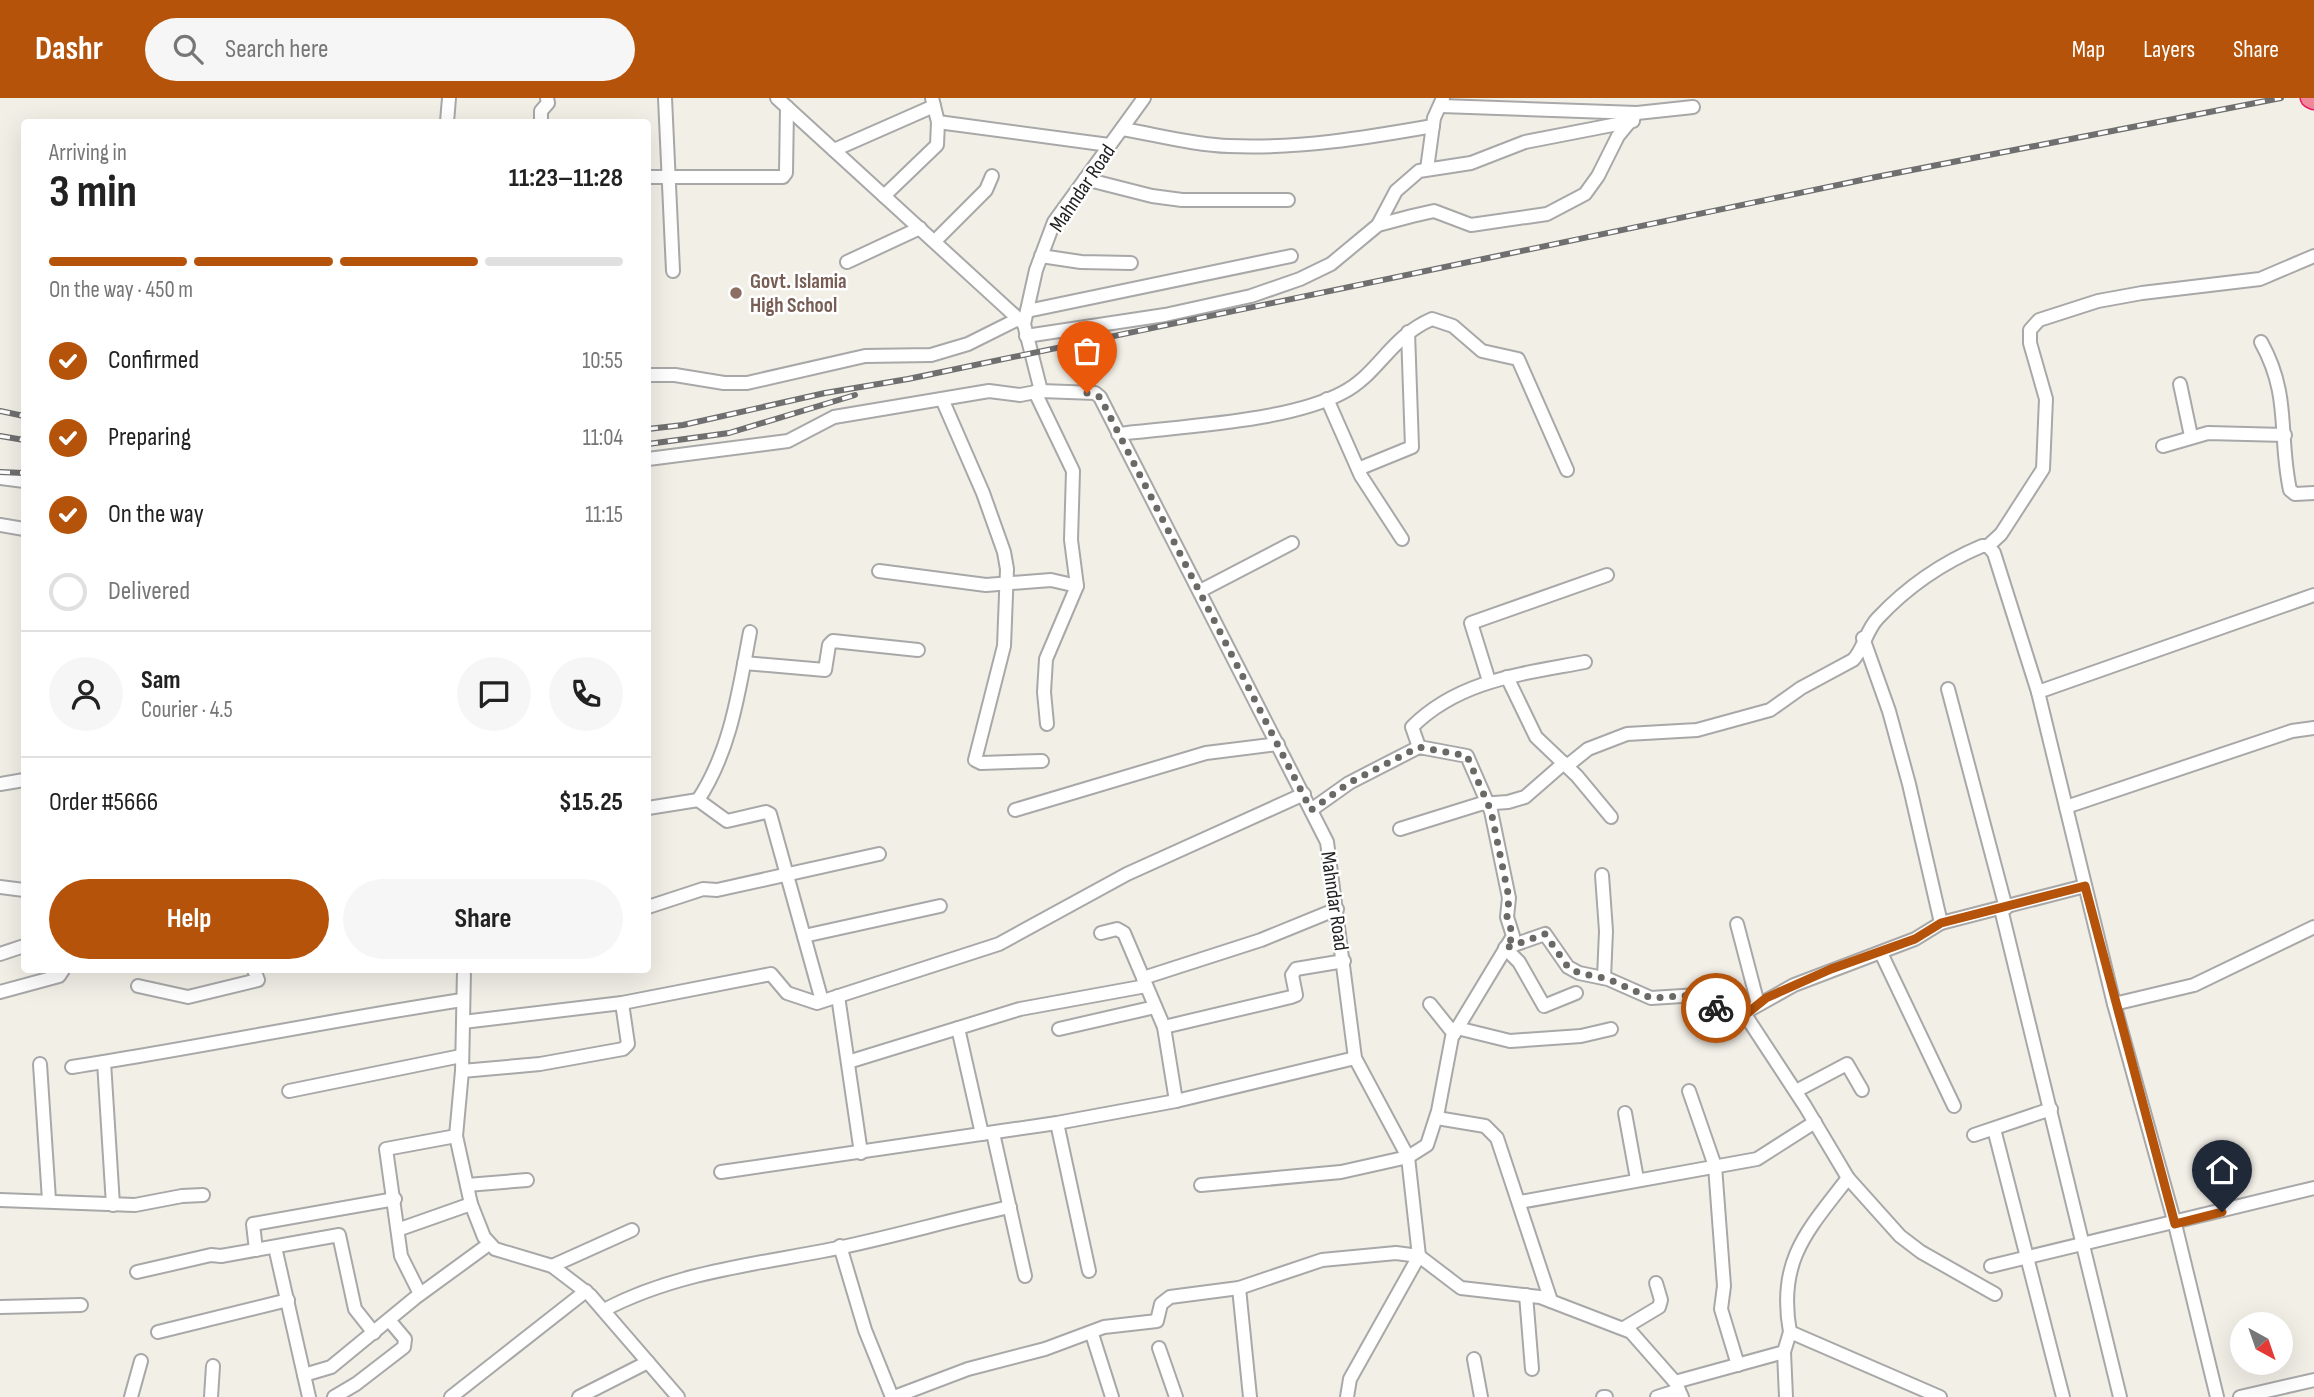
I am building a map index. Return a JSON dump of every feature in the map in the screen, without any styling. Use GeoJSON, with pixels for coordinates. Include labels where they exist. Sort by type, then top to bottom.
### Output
{"type":"FeatureCollection","features":[{"type":"Feature","properties":{"kind":"street"},"geometry":{"type":"LineString","coordinates":[[447,119],[449,98]]}},
{"type":"Feature","properties":{"kind":"street"},"geometry":{"type":"LineString","coordinates":[[541,119],[541,111],[548,103],[547,98]]}},
{"type":"Feature","properties":{"kind":"street"},"geometry":{"type":"LineString","coordinates":[[665,98],[673,271]]}},
{"type":"Feature","properties":{"kind":"street"},"geometry":{"type":"LineString","coordinates":[[777,98],[1024,323],[1165,315],[1251,296],[1300,279],[1331,264],[1378,225],[1404,181],[1427,169],[1471,163],[1525,142],[1693,107]]}},
{"type":"Feature","properties":{"kind":"street","name":"Mahndar Road"},"geometry":{"type":"LineString","coordinates":[[1144,98],[1054,222],[1041,256],[1024,323],[1038,392],[1095,393],[1200,591],[1327,842],[1344,961],[1354,1058],[1408,1157],[1419,1256]]}},
{"type":"Feature","properties":{"kind":"street"},"geometry":{"type":"LineString","coordinates":[[834,150],[933,102],[938,122],[937,145],[884,196]]}},
{"type":"Feature","properties":{"kind":"street"},"geometry":{"type":"LineString","coordinates":[[1427,169],[1433,126],[1442,102],[1482,102],[1635,117]]}},
{"type":"Feature","properties":{"kind":"street"},"geometry":{"type":"LineString","coordinates":[[651,177],[783,177],[786,173],[787,107]]}},
{"type":"Feature","properties":{"kind":"street"},"geometry":{"type":"LineString","coordinates":[[1378,225],[1434,211],[1471,225],[1482,225],[1537,217],[1563,208],[1585,194],[1593,184],[1618,136],[1635,117]]}},
{"type":"Feature","properties":{"kind":"street"},"geometry":{"type":"LineString","coordinates":[[938,122],[1109,145]]}},
{"type":"Feature","properties":{"kind":"street"},"geometry":{"type":"LineString","coordinates":[[1122,129],[1227,146],[1285,146],[1335,143],[1433,126]]}},
{"type":"Feature","properties":{"kind":"street"},"geometry":{"type":"LineString","coordinates":[[935,241],[986,190],[992,176]]}},
{"type":"Feature","properties":{"kind":"street"},"geometry":{"type":"LineString","coordinates":[[1085,179],[1152,196],[1182,200],[1288,200]]}},
{"type":"Feature","properties":{"kind":"street"},"geometry":{"type":"LineString","coordinates":[[846,262],[920,228]]}},
{"type":"Feature","properties":{"kind":"street"},"geometry":{"type":"LineString","coordinates":[[1041,256],[1081,262],[1131,263]]}},
{"type":"Feature","properties":{"kind":"street"},"geometry":{"type":"LineString","coordinates":[[1400,829],[1488,803],[1508,802],[1533,792],[1588,749],[1627,734],[1697,730],[1779,706],[1791,695],[1853,660],[1858,655],[1863,638],[1877,618],[1929,575],[1964,554],[1988,546],[2001,534],[2043,469],[2046,399],[2030,342],[2030,330],[2039,320],[2098,301],[2260,279],[2314,256]]}},
{"type":"Feature","properties":{"kind":"street"},"geometry":{"type":"LineString","coordinates":[[651,375],[747,383],[864,356],[931,355],[1024,323],[1291,257]]}},
{"type":"Feature","properties":{"kind":"street"},"geometry":{"type":"LineString","coordinates":[[1118,434],[1284,412],[1327,400],[1350,389],[1408,332],[1432,319],[1453,326],[1482,352],[1518,359],[1567,470]]}},
{"type":"Feature","properties":{"kind":"street"},"geometry":{"type":"LineString","coordinates":[[1358,469],[1412,447],[1414,438],[1407,381],[1408,332]]}},
{"type":"Feature","properties":{"kind":"street"},"geometry":{"type":"LineString","coordinates":[[2261,342],[2279,381],[2290,490],[2295,494],[2314,493]]}},
{"type":"Feature","properties":{"kind":"street"},"geometry":{"type":"LineString","coordinates":[[2180,384],[2191,436]]}},
{"type":"Feature","properties":{"kind":"street"},"geometry":{"type":"LineString","coordinates":[[651,459],[788,441],[834,417],[989,391],[1020,395],[1038,392],[1073,471],[1070,540],[1077,586],[1046,659],[1044,692],[1047,724]]}},
{"type":"Feature","properties":{"kind":"street"},"geometry":{"type":"LineString","coordinates":[[942,399],[998,534],[1005,559],[1007,585],[1004,646],[975,760],[981,763],[1042,761]]}},
{"type":"Feature","properties":{"kind":"street"},"geometry":{"type":"LineString","coordinates":[[1327,400],[1358,469],[1402,539]]}},
{"type":"Feature","properties":{"kind":"street"},"geometry":{"type":"LineString","coordinates":[[2163,446],[2191,436],[2229,432],[2285,435]]}},
{"type":"Feature","properties":{"kind":"street"},"geometry":{"type":"LineString","coordinates":[[0,478],[21,481]]}},
{"type":"Feature","properties":{"kind":"street"},"geometry":{"type":"LineString","coordinates":[[0,525],[21,528]]}},
{"type":"Feature","properties":{"kind":"street"},"geometry":{"type":"LineString","coordinates":[[1200,591],[1292,543]]}},
{"type":"Feature","properties":{"kind":"street"},"geometry":{"type":"LineString","coordinates":[[1988,546],[1994,553],[2010,596],[2038,692],[2114,1004],[2175,1224],[2217,1397]]}},
{"type":"Feature","properties":{"kind":"street"},"geometry":{"type":"LineString","coordinates":[[879,571],[986,585],[1051,580],[1077,586]]}},
{"type":"Feature","properties":{"kind":"street"},"geometry":{"type":"LineString","coordinates":[[1489,681],[1471,623],[1607,575]]}},
{"type":"Feature","properties":{"kind":"street"},"geometry":{"type":"LineString","coordinates":[[2038,692],[2314,595]]}},
{"type":"Feature","properties":{"kind":"street"},"geometry":{"type":"LineString","coordinates":[[698,800],[711,780],[728,734],[750,632]]}},
{"type":"Feature","properties":{"kind":"street"},"geometry":{"type":"LineString","coordinates":[[1863,638],[1889,711],[1909,784],[1941,923]]}},
{"type":"Feature","properties":{"kind":"street"},"geometry":{"type":"LineString","coordinates":[[744,663],[825,670],[829,645],[833,641],[918,650]]}},
{"type":"Feature","properties":{"kind":"street"},"geometry":{"type":"LineString","coordinates":[[1419,747],[1412,727],[1427,712],[1489,681],[1585,662]]}},
{"type":"Feature","properties":{"kind":"street"},"geometry":{"type":"LineString","coordinates":[[1507,677],[1536,737],[1611,817]]}},
{"type":"Feature","properties":{"kind":"street"},"geometry":{"type":"LineString","coordinates":[[1948,690],[2120,1397]]}},
{"type":"Feature","properties":{"kind":"street"},"geometry":{"type":"LineString","coordinates":[[2066,807],[2292,731],[2314,728]]}},
{"type":"Feature","properties":{"kind":"street"},"geometry":{"type":"LineString","coordinates":[[1015,810],[1206,753],[1278,744]]}},
{"type":"Feature","properties":{"kind":"street"},"geometry":{"type":"LineString","coordinates":[[1201,1185],[1341,1172],[1408,1157],[1427,1144],[1437,1118],[1456,1031],[1506,948],[1513,931],[1507,917],[1509,898],[1488,803],[1467,756],[1419,747],[1349,783],[1311,810]]}},
{"type":"Feature","properties":{"kind":"street"},"geometry":{"type":"LineString","coordinates":[[0,784],[21,780]]}},
{"type":"Feature","properties":{"kind":"street"},"geometry":{"type":"LineString","coordinates":[[463,1022],[622,1003],[771,974],[788,993],[817,1003],[999,944],[1127,874],[1304,794]]}},
{"type":"Feature","properties":{"kind":"street"},"geometry":{"type":"LineString","coordinates":[[651,808],[698,800],[727,821],[770,814],[822,1001]]}},
{"type":"Feature","properties":{"kind":"street"},"geometry":{"type":"LineString","coordinates":[[651,906],[703,889],[717,890],[879,854]]}},
{"type":"Feature","properties":{"kind":"street"},"geometry":{"type":"LineString","coordinates":[[1602,875],[1606,931],[1604,978]]}},
{"type":"Feature","properties":{"kind":"street"},"geometry":{"type":"LineString","coordinates":[[1744,1016],[1758,1003],[1831,969],[1915,939],[1941,923],[2085,886]]}},
{"type":"Feature","properties":{"kind":"street"},"geometry":{"type":"LineString","coordinates":[[0,887],[21,890]]}},
{"type":"Feature","properties":{"kind":"street"},"geometry":{"type":"LineString","coordinates":[[804,936],[940,906]]}},
{"type":"Feature","properties":{"kind":"street"},"geometry":{"type":"LineString","coordinates":[[848,1062],[1020,1009],[1145,982],[1337,909]]}},
{"type":"Feature","properties":{"kind":"street"},"geometry":{"type":"LineString","coordinates":[[1737,925],[1758,1003]]}},
{"type":"Feature","properties":{"kind":"street"},"geometry":{"type":"LineString","coordinates":[[2114,1004],[2194,985],[2314,927]]}},
{"type":"Feature","properties":{"kind":"street"},"geometry":{"type":"LineString","coordinates":[[1101,933],[1117,929],[1124,933],[1164,1027],[1176,1101]]}},
{"type":"Feature","properties":{"kind":"street"},"geometry":{"type":"LineString","coordinates":[[1506,948],[1545,934],[1568,967],[1579,973],[1604,978],[1651,998],[1698,995],[1721,1011],[1744,1016],[1796,1091],[1847,1178],[1900,1236],[1921,1252],[1995,1294]]}},
{"type":"Feature","properties":{"kind":"street"},"geometry":{"type":"LineString","coordinates":[[0,954],[21,947]]}},
{"type":"Feature","properties":{"kind":"street"},"geometry":{"type":"LineString","coordinates":[[1506,948],[1519,962],[1544,1006],[1576,993]]}},
{"type":"Feature","properties":{"kind":"street"},"geometry":{"type":"LineString","coordinates":[[1881,953],[1954,1106]]}},
{"type":"Feature","properties":{"kind":"street"},"geometry":{"type":"LineString","coordinates":[[1164,1027],[1296,995],[1292,975],[1296,969],[1344,961]]}},
{"type":"Feature","properties":{"kind":"street"},"geometry":{"type":"LineString","coordinates":[[0,992],[47,981],[61,973]]}},
{"type":"Feature","properties":{"kind":"street"},"geometry":{"type":"LineString","coordinates":[[138,986],[188,998],[258,980],[255,973]]}},
{"type":"Feature","properties":{"kind":"street"},"geometry":{"type":"LineString","coordinates":[[464,973],[462,1071],[456,1136],[471,1204],[489,1244],[508,1254],[552,1266],[586,1292],[678,1397]]}},
{"type":"Feature","properties":{"kind":"street"},"geometry":{"type":"LineString","coordinates":[[838,996],[861,1153]]}},
{"type":"Feature","properties":{"kind":"street"},"geometry":{"type":"LineString","coordinates":[[72,1067],[254,1038],[370,1013],[462,1000]]}},
{"type":"Feature","properties":{"kind":"street"},"geometry":{"type":"LineString","coordinates":[[462,1071],[540,1064],[623,1049],[628,1044],[622,1003]]}},
{"type":"Feature","properties":{"kind":"street"},"geometry":{"type":"LineString","coordinates":[[1430,1004],[1456,1031],[1510,1041],[1581,1036],[1611,1029]]}},
{"type":"Feature","properties":{"kind":"street"},"geometry":{"type":"LineString","coordinates":[[1059,1029],[1155,1007]]}},
{"type":"Feature","properties":{"kind":"street"},"geometry":{"type":"LineString","coordinates":[[958,1028],[1010,1207],[1026,1276]]}},
{"type":"Feature","properties":{"kind":"street"},"geometry":{"type":"LineString","coordinates":[[289,1091],[461,1056]]}},
{"type":"Feature","properties":{"kind":"street"},"geometry":{"type":"LineString","coordinates":[[721,1172],[1057,1123],[1176,1101],[1354,1058]]}},
{"type":"Feature","properties":{"kind":"street"},"geometry":{"type":"LineString","coordinates":[[104,1062],[103,1088],[113,1205]]}},
{"type":"Feature","properties":{"kind":"street"},"geometry":{"type":"LineString","coordinates":[[40,1064],[48,1200]]}},
{"type":"Feature","properties":{"kind":"street"},"geometry":{"type":"LineString","coordinates":[[1796,1091],[1847,1064],[1861,1090]]}},
{"type":"Feature","properties":{"kind":"street"},"geometry":{"type":"LineString","coordinates":[[1689,1091],[1715,1166],[1724,1286],[1721,1309],[1738,1365]]}},
{"type":"Feature","properties":{"kind":"street"},"geometry":{"type":"LineString","coordinates":[[1974,1135],[2051,1108]]}},
{"type":"Feature","properties":{"kind":"street"},"geometry":{"type":"LineString","coordinates":[[1625,1113],[1637,1180]]}},
{"type":"Feature","properties":{"kind":"street"},"geometry":{"type":"LineString","coordinates":[[1437,1118],[1490,1130],[1500,1145],[1551,1301]]}},
{"type":"Feature","properties":{"kind":"street"},"geometry":{"type":"LineString","coordinates":[[1520,1202],[1757,1158],[1815,1122]]}},
{"type":"Feature","properties":{"kind":"street"},"geometry":{"type":"LineString","coordinates":[[1057,1123],[1089,1271]]}},
{"type":"Feature","properties":{"kind":"street"},"geometry":{"type":"LineString","coordinates":[[1994,1129],[2063,1397]]}},
{"type":"Feature","properties":{"kind":"street"},"geometry":{"type":"LineString","coordinates":[[419,1294],[401,1256],[396,1199],[386,1149],[456,1136]]}},
{"type":"Feature","properties":{"kind":"street"},"geometry":{"type":"LineString","coordinates":[[1786,1397],[1784,1352],[1790,1332],[1785,1305],[1790,1263],[1815,1220],[1847,1178]]}},
{"type":"Feature","properties":{"kind":"street"},"geometry":{"type":"LineString","coordinates":[[467,1185],[527,1180]]}},
{"type":"Feature","properties":{"kind":"street"},"geometry":{"type":"LineString","coordinates":[[1991,1266],[2175,1224],[2314,1188]]}},
{"type":"Feature","properties":{"kind":"street"},"geometry":{"type":"LineString","coordinates":[[0,1200],[48,1200],[113,1205],[203,1195]]}},
{"type":"Feature","properties":{"kind":"street"},"geometry":{"type":"LineString","coordinates":[[257,1250],[253,1224],[396,1199]]}},
{"type":"Feature","properties":{"kind":"street"},"geometry":{"type":"LineString","coordinates":[[400,1229],[471,1204]]}},
{"type":"Feature","properties":{"kind":"street"},"geometry":{"type":"LineString","coordinates":[[604,1310],[663,1285],[758,1261],[840,1246],[1010,1207]]}},
{"type":"Feature","properties":{"kind":"street"},"geometry":{"type":"LineString","coordinates":[[552,1266],[632,1230]]}},
{"type":"Feature","properties":{"kind":"street"},"geometry":{"type":"LineString","coordinates":[[136,1272],[211,1255],[221,1256],[339,1235],[355,1309],[374,1333]]}},
{"type":"Feature","properties":{"kind":"street"},"geometry":{"type":"LineString","coordinates":[[304,1375],[331,1367],[419,1294],[489,1244]]}},
{"type":"Feature","properties":{"kind":"street"},"geometry":{"type":"LineString","coordinates":[[840,1246],[864,1330],[893,1397],[968,1369],[1092,1334],[1104,1327],[1157,1321],[1160,1304],[1170,1297],[1239,1288],[1322,1260],[1396,1253],[1419,1256],[1461,1288],[1526,1295],[1551,1301],[1624,1328],[1678,1390]]}},
{"type":"Feature","properties":{"kind":"street"},"geometry":{"type":"LineString","coordinates":[[275,1247],[309,1397]]}},
{"type":"Feature","properties":{"kind":"street"},"geometry":{"type":"LineString","coordinates":[[1347,1397],[1350,1379],[1419,1256]]}},
{"type":"Feature","properties":{"kind":"street"},"geometry":{"type":"LineString","coordinates":[[1624,1328],[1659,1307],[1661,1300],[1656,1283]]}},
{"type":"Feature","properties":{"kind":"street"},"geometry":{"type":"LineString","coordinates":[[1239,1288],[1250,1397]]}},
{"type":"Feature","properties":{"kind":"street"},"geometry":{"type":"LineString","coordinates":[[451,1397],[586,1292]]}},
{"type":"Feature","properties":{"kind":"street"},"geometry":{"type":"LineString","coordinates":[[1526,1295],[1532,1369]]}},
{"type":"Feature","properties":{"kind":"street"},"geometry":{"type":"LineString","coordinates":[[158,1332],[288,1300]]}},
{"type":"Feature","properties":{"kind":"street"},"geometry":{"type":"LineString","coordinates":[[0,1307],[81,1305]]}},
{"type":"Feature","properties":{"kind":"street"},"geometry":{"type":"LineString","coordinates":[[334,1397],[356,1384],[404,1347],[405,1339],[389,1320]]}},
{"type":"Feature","properties":{"kind":"street"},"geometry":{"type":"LineString","coordinates":[[1790,1332],[1938,1397]]}},
{"type":"Feature","properties":{"kind":"street"},"geometry":{"type":"LineString","coordinates":[[1092,1334],[1112,1397]]}},
{"type":"Feature","properties":{"kind":"street"},"geometry":{"type":"LineString","coordinates":[[1158,1348],[1176,1397]]}},
{"type":"Feature","properties":{"kind":"street"},"geometry":{"type":"LineString","coordinates":[[1657,1397],[1738,1365],[1784,1352]]}},
{"type":"Feature","properties":{"kind":"street"},"geometry":{"type":"LineString","coordinates":[[1474,1359],[1480,1397]]}},
{"type":"Feature","properties":{"kind":"street"},"geometry":{"type":"LineString","coordinates":[[131,1397],[141,1362]]}},
{"type":"Feature","properties":{"kind":"street"},"geometry":{"type":"LineString","coordinates":[[579,1397],[648,1362]]}},
{"type":"Feature","properties":{"kind":"street"},"geometry":{"type":"LineString","coordinates":[[211,1397],[213,1366]]}},
{"type":"Feature","properties":{"kind":"street"},"geometry":{"type":"LineString","coordinates":[[2240,1397],[2314,1380]]}},
{"type":"Feature","properties":{"kind":"street"},"geometry":{"type":"LineString","coordinates":[[2297,1384],[2300,1397]]}},
{"type":"Feature","properties":{"kind":"railway"},"geometry":{"type":"LineString","coordinates":[[651,429],[683,425],[825,393],[908,379],[1876,177],[2281,98]]}},
{"type":"Feature","properties":{"kind":"railway"},"geometry":{"type":"LineString","coordinates":[[651,444],[729,433],[855,395]]}},
{"type":"Feature","properties":{"kind":"railway"},"geometry":{"type":"LineString","coordinates":[[0,411],[21,415]]}},
{"type":"Feature","properties":{"kind":"railway"},"geometry":{"type":"LineString","coordinates":[[0,436],[21,440]]}},
{"type":"Feature","properties":{"kind":"railway"},"geometry":{"type":"LineString","coordinates":[[0,472],[21,473]]}},
{"type":"Feature","properties":{"kind":"way so far"},"geometry":{"type":"LineString","coordinates":[[1087,393],[1095,393],[1100,397],[1311,810],[1349,783],[1410,750],[1428,747],[1467,756],[1472,761],[1491,811],[1509,898],[1507,917],[1513,936],[1506,948],[1545,934],[1563,962],[1579,973],[1608,979],[1644,997],[1667,999],[1698,995],[1716,1008]]}},
{"type":"Feature","properties":{"kind":"place","name":"Govt. Islamia High School"},"geometry":{"type":"Point","coordinates":[736,293]}},
{"type":"Feature","properties":{"kind":"route"},"geometry":{"type":"LineString","coordinates":[[1716,1008],[1738,1017],[1744,1016],[1744,1013],[1766,998],[1831,969],[1915,939],[1941,923],[2085,886],[2114,1004],[2175,1224],[2222,1212]]}}]}
